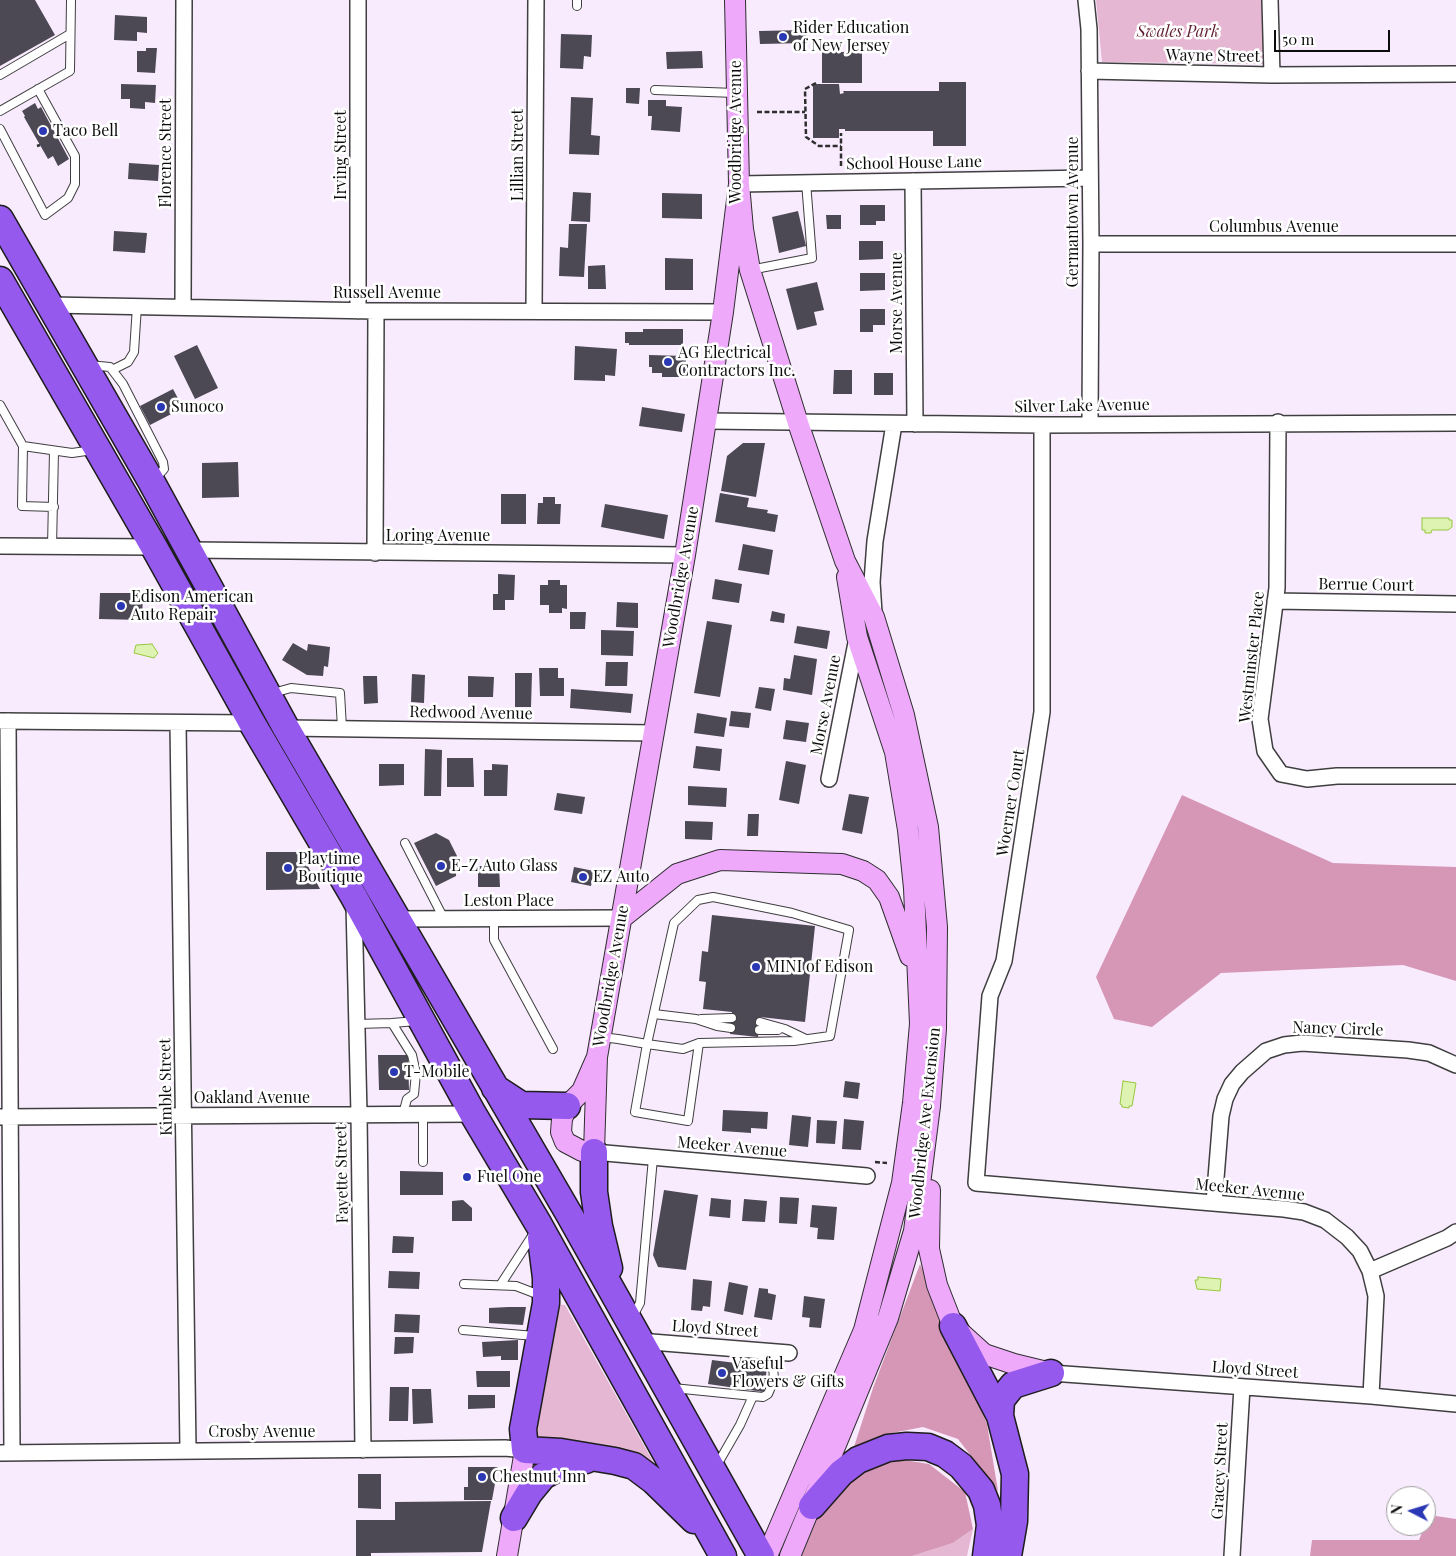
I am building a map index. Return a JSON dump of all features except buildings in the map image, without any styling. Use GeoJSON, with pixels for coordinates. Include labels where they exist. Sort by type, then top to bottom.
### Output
{"type":"FeatureCollection","features":[{"type":"Feature","properties":{"kind":"highway"},"geometry":{"type":"LineString","coordinates":[[0,219],[152,481],[286,728],[569,1214],[616,1301],[761,1556]]}},
{"type":"Feature","properties":{"kind":"highway"},"geometry":{"type":"LineString","coordinates":[[3,291],[99,450],[252,723],[354,897],[473,1114],[539,1225],[718,1548]]}},
{"type":"Feature","properties":{"kind":"highway"},"geometry":{"type":"LineString","coordinates":[[495,1088],[521,1105],[567,1106]]}},
{"type":"Feature","properties":{"kind":"highway"},"geometry":{"type":"LineString","coordinates":[[594,1152],[594,1192],[599,1226],[616,1301]]}},
{"type":"Feature","properties":{"kind":"highway"},"geometry":{"type":"LineString","coordinates":[[539,1225],[545,1269],[546,1298],[522,1429],[524,1450],[561,1452],[634,1466],[654,1481],[718,1548]]}},
{"type":"Feature","properties":{"kind":"highway"},"geometry":{"type":"LineString","coordinates":[[954,1326],[1000,1416],[1015,1474],[1014,1521],[1008,1556]]}},
{"type":"Feature","properties":{"kind":"highway"},"geometry":{"type":"LineString","coordinates":[[1000,1416],[1001,1400],[1013,1385],[1051,1372]]}},
{"type":"Feature","properties":{"kind":"highway"},"geometry":{"type":"LineString","coordinates":[[812,1506],[840,1472],[858,1460],[888,1448],[907,1446],[928,1448],[945,1454],[961,1466],[981,1490],[987,1506],[990,1525],[986,1556]]}},
{"type":"Feature","properties":{"kind":"highway"},"geometry":{"type":"LineString","coordinates":[[514,1518],[529,1492],[543,1476],[561,1466],[591,1459]]}},
{"type":"Feature","properties":{"kind":"main road","name":"Woodbridge Avenue"},"geometry":{"type":"LineString","coordinates":[[594,1152],[597,1057],[708,421],[739,184],[735,0]]}},
{"type":"Feature","properties":{"kind":"main road","name":"Woodbridge Ave Extension"},"geometry":{"type":"LineString","coordinates":[[739,184],[743,229],[750,270],[798,423],[845,561],[874,617],[904,715],[928,827],[937,927],[936,1029],[930,1106],[914,1232],[888,1318],[791,1554]]}},
{"type":"Feature","properties":{"kind":"main road","name":"Woodbridge Ave Extension"},"geometry":{"type":"LineString","coordinates":[[767,1556],[864,1330],[884,1261],[902,1183],[913,1103],[920,1024],[914,888],[908,830],[894,752],[857,637],[845,561]]}},
{"type":"Feature","properties":{"kind":"main road"},"geometry":{"type":"LineString","coordinates":[[622,918],[677,874],[720,860],[842,864],[856,868],[877,880],[889,897],[910,958],[920,1024]]}},
{"type":"Feature","properties":{"kind":"main road"},"geometry":{"type":"LineString","coordinates":[[594,1152],[573,1148],[565,1142],[561,1132],[562,1118],[567,1106],[582,1090],[597,1057]]}},
{"type":"Feature","properties":{"kind":"main road"},"geometry":{"type":"LineString","coordinates":[[930,1106],[929,1249],[937,1285],[954,1326],[984,1354],[1014,1364],[1051,1372]]}},
{"type":"Feature","properties":{"kind":"main road"},"geometry":{"type":"LineString","coordinates":[[507,1556],[524,1450]]}},
{"type":"Feature","properties":{"kind":"street","name":"Florence Street"},"geometry":{"type":"LineString","coordinates":[[182,306],[184,0]]}},
{"type":"Feature","properties":{"kind":"street","name":"Irving Street"},"geometry":{"type":"LineString","coordinates":[[358,0],[358,311]]}},
{"type":"Feature","properties":{"kind":"street","name":"Lillian Street"},"geometry":{"type":"LineString","coordinates":[[534,310],[536,0]]}},
{"type":"Feature","properties":{"kind":"street","name":"Germantown Avenue"},"geometry":{"type":"LineString","coordinates":[[1086,0],[1089,71],[1091,244],[1090,423]]}},
{"type":"Feature","properties":{"kind":"street"},"geometry":{"type":"LineString","coordinates":[[1270,0],[1272,75]]}},
{"type":"Feature","properties":{"kind":"street","name":"Wayne Street"},"geometry":{"type":"LineString","coordinates":[[1089,71],[1272,75],[1456,74]]}},
{"type":"Feature","properties":{"kind":"street","name":"School House Lane"},"geometry":{"type":"LineString","coordinates":[[739,184],[1090,178]]}},
{"type":"Feature","properties":{"kind":"street","name":"Morse Avenue"},"geometry":{"type":"LineString","coordinates":[[913,181],[915,424]]}},
{"type":"Feature","properties":{"kind":"street","name":"Columbus Avenue"},"geometry":{"type":"LineString","coordinates":[[1091,244],[1456,244]]}},
{"type":"Feature","properties":{"kind":"street","name":"Russell Avenue"},"geometry":{"type":"LineString","coordinates":[[50,305],[182,306],[358,311],[723,312]]}},
{"type":"Feature","properties":{"kind":"street"},"geometry":{"type":"LineString","coordinates":[[375,552],[376,311]]}},
{"type":"Feature","properties":{"kind":"street","name":"Silver Lake Avenue"},"geometry":{"type":"LineString","coordinates":[[708,421],[1042,425],[1278,422],[1456,423]]}},
{"type":"Feature","properties":{"kind":"street","name":"Westminster Place"},"geometry":{"type":"LineString","coordinates":[[1278,422],[1275,601],[1260,719],[1265,751],[1281,774],[1308,778],[1337,776],[1456,776]]}},
{"type":"Feature","properties":{"kind":"street"},"geometry":{"type":"LineString","coordinates":[[874,617],[872,582],[875,541],[894,424]]}},
{"type":"Feature","properties":{"kind":"street","name":"Woerner Court"},"geometry":{"type":"LineString","coordinates":[[976,1183],[990,996],[1004,961],[1042,712],[1042,425]]}},
{"type":"Feature","properties":{"kind":"street"},"geometry":{"type":"LineString","coordinates":[[0,546],[154,547]]}},
{"type":"Feature","properties":{"kind":"street","name":"Loring Avenue"},"geometry":{"type":"LineString","coordinates":[[190,550],[685,555]]}},
{"type":"Feature","properties":{"kind":"street","name":"Berrue Court"},"geometry":{"type":"LineString","coordinates":[[1275,601],[1456,604]]}},
{"type":"Feature","properties":{"kind":"street","name":"Morse Avenue"},"geometry":{"type":"LineString","coordinates":[[829,779],[857,637]]}},
{"type":"Feature","properties":{"kind":"street"},"geometry":{"type":"LineString","coordinates":[[6,1453],[4,721],[252,723]]}},
{"type":"Feature","properties":{"kind":"street","name":"Kimble Street"},"geometry":{"type":"LineString","coordinates":[[178,723],[188,1450]]}},
{"type":"Feature","properties":{"kind":"street","name":"Redwood Avenue"},"geometry":{"type":"LineString","coordinates":[[286,728],[654,733]]}},
{"type":"Feature","properties":{"kind":"street","name":"Fayette Street"},"geometry":{"type":"LineString","coordinates":[[354,897],[363,1450]]}},
{"type":"Feature","properties":{"kind":"street","name":"Leston Place"},"geometry":{"type":"LineString","coordinates":[[396,919],[622,918]]}},
{"type":"Feature","properties":{"kind":"street","name":"Nancy Circle"},"geometry":{"type":"LineString","coordinates":[[1214,1203],[1221,1116],[1225,1100],[1232,1084],[1242,1072],[1266,1052],[1284,1045],[1302,1043],[1408,1050],[1429,1053],[1456,1065]]}},
{"type":"Feature","properties":{"kind":"street","name":"Oakland Avenue"},"geometry":{"type":"LineString","coordinates":[[6,1117],[473,1114]]}},
{"type":"Feature","properties":{"kind":"street","name":"Meeker Avenue"},"geometry":{"type":"LineString","coordinates":[[594,1152],[867,1176]]}},
{"type":"Feature","properties":{"kind":"street","name":"Meeker Avenue"},"geometry":{"type":"LineString","coordinates":[[976,1183],[1284,1208],[1304,1212],[1325,1220],[1347,1236],[1360,1251],[1370,1271],[1376,1296],[1371,1396]]}},
{"type":"Feature","properties":{"kind":"street"},"geometry":{"type":"LineString","coordinates":[[1370,1271],[1447,1238],[1456,1232]]}},
{"type":"Feature","properties":{"kind":"street","name":"Lloyd Street"},"geometry":{"type":"LineString","coordinates":[[634,1332],[789,1352]]}},
{"type":"Feature","properties":{"kind":"street","name":"Lloyd Street"},"geometry":{"type":"LineString","coordinates":[[1051,1372],[1456,1404]]}},
{"type":"Feature","properties":{"kind":"street","name":"Gracey Street"},"geometry":{"type":"LineString","coordinates":[[1232,1556],[1242,1387]]}},
{"type":"Feature","properties":{"kind":"street","name":"Crosby Avenue"},"geometry":{"type":"LineString","coordinates":[[6,1453],[505,1448],[524,1450]]}},
{"type":"Feature","properties":{"kind":"lane"},"geometry":{"type":"LineString","coordinates":[[0,111],[70,71],[70,0]]}},
{"type":"Feature","properties":{"kind":"lane"},"geometry":{"type":"LineString","coordinates":[[0,75],[70,34]]}},
{"type":"Feature","properties":{"kind":"lane"},"geometry":{"type":"LineString","coordinates":[[0,129],[45,215],[68,198],[74,184],[75,156],[38,89]]}},
{"type":"Feature","properties":{"kind":"lane"},"geometry":{"type":"LineString","coordinates":[[655,90],[737,93]]}},
{"type":"Feature","properties":{"kind":"lane"},"geometry":{"type":"LineString","coordinates":[[750,270],[812,258],[806,182]]}},
{"type":"Feature","properties":{"kind":"lane"},"geometry":{"type":"LineString","coordinates":[[114,370],[128,362],[134,352],[137,306]]}},
{"type":"Feature","properties":{"kind":"lane"},"geometry":{"type":"LineString","coordinates":[[85,366],[104,365],[114,370],[164,462],[164,469],[152,481]]}},
{"type":"Feature","properties":{"kind":"lane"},"geometry":{"type":"LineString","coordinates":[[0,405],[23,446],[22,506],[54,507]]}},
{"type":"Feature","properties":{"kind":"lane"},"geometry":{"type":"LineString","coordinates":[[23,446],[72,453],[99,450]]}},
{"type":"Feature","properties":{"kind":"lane"},"geometry":{"type":"LineString","coordinates":[[52,547],[54,451]]}},
{"type":"Feature","properties":{"kind":"lane"},"geometry":{"type":"LineString","coordinates":[[268,694],[291,688],[340,693],[342,728]]}},
{"type":"Feature","properties":{"kind":"lane"},"geometry":{"type":"LineString","coordinates":[[404,842],[444,919]]}},
{"type":"Feature","properties":{"kind":"lane"},"geometry":{"type":"LineString","coordinates":[[601,1037],[647,1044],[682,1049],[698,1043],[746,1043],[830,1036],[849,930],[792,913],[713,897],[698,900],[674,923],[647,1044],[636,1112],[688,1121],[698,1043]]}},
{"type":"Feature","properties":{"kind":"lane"},"geometry":{"type":"LineString","coordinates":[[494,919],[494,940],[553,1049]]}},
{"type":"Feature","properties":{"kind":"lane"},"geometry":{"type":"LineString","coordinates":[[654,1014],[696,1019],[732,1018]]}},
{"type":"Feature","properties":{"kind":"lane"},"geometry":{"type":"LineString","coordinates":[[696,1019],[717,1026],[731,1028]]}},
{"type":"Feature","properties":{"kind":"lane"},"geometry":{"type":"LineString","coordinates":[[357,1024],[423,1020]]}},
{"type":"Feature","properties":{"kind":"lane"},"geometry":{"type":"LineString","coordinates":[[392,1023],[412,1055],[416,1073],[414,1094],[407,1099],[403,1114]]}},
{"type":"Feature","properties":{"kind":"lane"},"geometry":{"type":"LineString","coordinates":[[759,1026],[785,1029],[806,1039]]}},
{"type":"Feature","properties":{"kind":"lane"},"geometry":{"type":"LineString","coordinates":[[422,1162],[423,1114]]}},
{"type":"Feature","properties":{"kind":"lane"},"geometry":{"type":"LineString","coordinates":[[634,1332],[640,1303],[653,1158]]}},
{"type":"Feature","properties":{"kind":"lane"},"geometry":{"type":"LineString","coordinates":[[501,1284],[539,1225]]}},
{"type":"Feature","properties":{"kind":"lane"},"geometry":{"type":"LineString","coordinates":[[464,1284],[501,1284],[531,1290],[546,1298]]}},
{"type":"Feature","properties":{"kind":"lane"},"geometry":{"type":"LineString","coordinates":[[462,1330],[539,1337]]}},
{"type":"Feature","properties":{"kind":"lane"},"geometry":{"type":"LineString","coordinates":[[665,1387],[763,1397],[768,1394],[774,1380],[772,1351]]}},
{"type":"Feature","properties":{"kind":"lane"},"geometry":{"type":"LineString","coordinates":[[713,1471],[740,1425],[753,1396]]}},
{"type":"Feature","properties":{"kind":"path"},"geometry":{"type":"LineString","coordinates":[[816,83],[805,89],[805,134],[808,140],[819,146],[841,146]]}},
{"type":"Feature","properties":{"kind":"path"},"geometry":{"type":"LineString","coordinates":[[757,112],[805,112]]}},
{"type":"Feature","properties":{"kind":"path"},"geometry":{"type":"LineString","coordinates":[[841,134],[841,166]]}},
{"type":"Feature","properties":{"kind":"green space","name":"Swales Park"},"geometry":{"type":"Polygon","coordinates":[[[1096,0],[1264,0],[1264,64],[1102,62],[1096,0]]]}},
{"type":"Feature","properties":{"kind":"green space"},"geometry":{"type":"Polygon","coordinates":[[[553,1304],[565,1305],[659,1472],[532,1444],[553,1304]]]}},
{"type":"Feature","properties":{"kind":"green space"},"geometry":{"type":"Polygon","coordinates":[[[973,1529],[967,1556],[912,1556],[953,1543],[973,1529]]]}},
{"type":"Feature","properties":{"kind":"shaded area"},"geometry":{"type":"Polygon","coordinates":[[[1422,518],[1449,518],[1449,520],[1452,520],[1452,527],[1448,530],[1432,530],[1431,533],[1425,533],[1425,530],[1422,530],[1422,518]]]}},
{"type":"Feature","properties":{"kind":"shaded area"},"geometry":{"type":"Polygon","coordinates":[[[152,644],[158,653],[154,658],[134,653],[136,645],[152,644]]]}},
{"type":"Feature","properties":{"kind":"shaded area"},"geometry":{"type":"Polygon","coordinates":[[[1182,795],[1333,863],[1456,867],[1456,981],[1403,965],[1221,973],[1152,1027],[1114,1019],[1096,977],[1182,795]]]}},
{"type":"Feature","properties":{"kind":"shaded area"},"geometry":{"type":"Polygon","coordinates":[[[1123,1081],[1136,1083],[1132,1106],[1129,1106],[1129,1108],[1122,1107],[1120,1104],[1123,1081]]]}},
{"type":"Feature","properties":{"kind":"shaded area"},"geometry":{"type":"Polygon","coordinates":[[[920,1264],[987,1424],[998,1491],[958,1439],[923,1427],[892,1433],[853,1450],[873,1388],[920,1264]]]}},
{"type":"Feature","properties":{"kind":"shaded area"},"geometry":{"type":"Polygon","coordinates":[[[1198,1277],[1221,1279],[1220,1291],[1197,1289],[1195,1280],[1198,1280],[1198,1277]]]}},
{"type":"Feature","properties":{"kind":"shaded area"},"geometry":{"type":"Polygon","coordinates":[[[892,1458],[929,1464],[965,1492],[973,1529],[953,1543],[912,1556],[795,1556],[819,1504],[851,1470],[892,1458]]]}},
{"type":"Feature","properties":{"kind":"shaded area"},"geometry":{"type":"Polygon","coordinates":[[[1436,1516],[1456,1519],[1456,1556],[1310,1556],[1312,1540],[1419,1540],[1421,1536],[1436,1536],[1436,1516]]]}},
{"type":"Feature","properties":{"kind":"place","name":"Rider Education of New Jersey"},"geometry":{"type":"Point","coordinates":[783,37]}},
{"type":"Feature","properties":{"kind":"place","name":"Taco Bell"},"geometry":{"type":"Point","coordinates":[43,131]}},
{"type":"Feature","properties":{"kind":"place","name":"AG Electrical Contractors Inc."},"geometry":{"type":"Point","coordinates":[668,362]}},
{"type":"Feature","properties":{"kind":"place","name":"Sunoco"},"geometry":{"type":"Point","coordinates":[161,407]}},
{"type":"Feature","properties":{"kind":"place","name":"Edison American Auto Repair"},"geometry":{"type":"Point","coordinates":[121,606]}},
{"type":"Feature","properties":{"kind":"place","name":"E-Z Auto Glass"},"geometry":{"type":"Point","coordinates":[441,866]}},
{"type":"Feature","properties":{"kind":"place","name":"Playtime Boutique"},"geometry":{"type":"Point","coordinates":[288,868]}},
{"type":"Feature","properties":{"kind":"place","name":"EZ Auto"},"geometry":{"type":"Point","coordinates":[583,877]}},
{"type":"Feature","properties":{"kind":"place","name":"MINI of Edison"},"geometry":{"type":"Point","coordinates":[756,967]}},
{"type":"Feature","properties":{"kind":"place","name":"T-Mobile"},"geometry":{"type":"Point","coordinates":[394,1072]}},
{"type":"Feature","properties":{"kind":"place","name":"Fuel One"},"geometry":{"type":"Point","coordinates":[467,1177]}},
{"type":"Feature","properties":{"kind":"place","name":"Vaseful Flowers & Gifts"},"geometry":{"type":"Point","coordinates":[722,1373]}},
{"type":"Feature","properties":{"kind":"place","name":"Chestnut Inn"},"geometry":{"type":"Point","coordinates":[482,1477]}}]}
